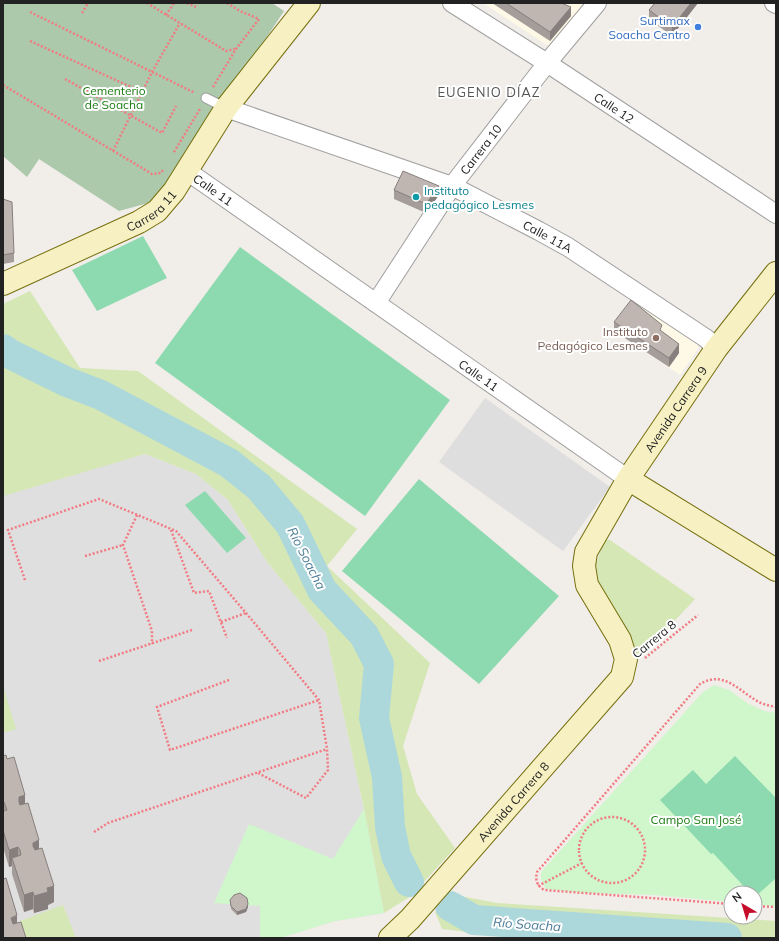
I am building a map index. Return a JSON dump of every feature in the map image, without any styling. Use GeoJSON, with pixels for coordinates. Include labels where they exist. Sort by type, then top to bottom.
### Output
{"type":"FeatureCollection","features":[{"type":"Feature","properties":{"kind":"main road","name":"Carrera 11"},"geometry":{"type":"LineString","coordinates":[[3,284],[139,222],[157,211],[174,191],[226,108],[309,3]]}},
{"type":"Feature","properties":{"kind":"main road","name":"Avenida Carrera 9"},"geometry":{"type":"LineString","coordinates":[[624,668],[620,640],[587,585],[584,566],[586,552],[628,479],[716,349],[776,273]]}},
{"type":"Feature","properties":{"kind":"main road","name":"Calle 11"},"geometry":{"type":"LineString","coordinates":[[628,479],[776,570]]}},
{"type":"Feature","properties":{"kind":"main road","name":"Avenida Carrera 8"},"geometry":{"type":"LineString","coordinates":[[390,938],[410,919],[624,668]]}},
{"type":"Feature","properties":{"kind":"street","name":"Calle 12"},"geometry":{"type":"LineString","coordinates":[[452,3],[547,63],[776,214]]}},
{"type":"Feature","properties":{"kind":"street","name":"Carrera 10"},"geometry":{"type":"LineString","coordinates":[[376,303],[452,186],[547,63],[597,3]]}},
{"type":"Feature","properties":{"kind":"street","name":"Calle 11A"},"geometry":{"type":"LineString","coordinates":[[226,108],[452,186],[568,247],[707,339],[716,349]]}},
{"type":"Feature","properties":{"kind":"street","name":"Calle 11"},"geometry":{"type":"LineString","coordinates":[[187,171],[628,479]]}},
{"type":"Feature","properties":{"kind":"lane"},"geometry":{"type":"LineString","coordinates":[[206,98],[226,108]]}},
{"type":"Feature","properties":{"kind":"path"},"geometry":{"type":"LineString","coordinates":[[82,13],[88,3]]}},
{"type":"Feature","properties":{"kind":"path"},"geometry":{"type":"LineString","coordinates":[[147,3],[226,51],[236,49]]}},
{"type":"Feature","properties":{"kind":"path"},"geometry":{"type":"LineString","coordinates":[[166,15],[174,3]]}},
{"type":"Feature","properties":{"kind":"path"},"geometry":{"type":"LineString","coordinates":[[188,3],[196,8]]}},
{"type":"Feature","properties":{"kind":"path"},"geometry":{"type":"LineString","coordinates":[[227,3],[240,11],[259,19]]}},
{"type":"Feature","properties":{"kind":"path"},"geometry":{"type":"LineString","coordinates":[[30,12],[206,98]]}},
{"type":"Feature","properties":{"kind":"path"},"geometry":{"type":"LineString","coordinates":[[114,151],[152,72],[180,23]]}},
{"type":"Feature","properties":{"kind":"path"},"geometry":{"type":"LineString","coordinates":[[30,41],[142,92]]}},
{"type":"Feature","properties":{"kind":"path"},"geometry":{"type":"LineString","coordinates":[[65,79],[162,133],[176,106]]}},
{"type":"Feature","properties":{"kind":"path"},"geometry":{"type":"LineString","coordinates":[[3,85],[152,174]]}},
{"type":"Feature","properties":{"kind":"path"},"geometry":{"type":"LineString","coordinates":[[25,580],[8,530],[99,499],[176,531],[319,700],[327,749],[328,770],[306,798],[258,772]]}},
{"type":"Feature","properties":{"kind":"path"},"geometry":{"type":"LineString","coordinates":[[137,515],[123,545],[152,631],[152,644]]}},
{"type":"Feature","properties":{"kind":"path"},"geometry":{"type":"LineString","coordinates":[[171,530],[194,593],[209,591],[227,638]]}},
{"type":"Feature","properties":{"kind":"path"},"geometry":{"type":"LineString","coordinates":[[85,556],[123,545]]}},
{"type":"Feature","properties":{"kind":"path"},"geometry":{"type":"LineString","coordinates":[[221,622],[246,613]]}},
{"type":"Feature","properties":{"kind":"path","name":"Carrera 8"},"geometry":{"type":"LineString","coordinates":[[624,668],[698,615]]}},
{"type":"Feature","properties":{"kind":"path"},"geometry":{"type":"LineString","coordinates":[[99,661],[192,630]]}},
{"type":"Feature","properties":{"kind":"path"},"geometry":{"type":"LineString","coordinates":[[723,903],[544,890],[538,886],[536,879],[538,872],[700,684],[707,680],[722,679],[761,703],[776,707]]}},
{"type":"Feature","properties":{"kind":"path"},"geometry":{"type":"LineString","coordinates":[[229,680],[157,707],[170,750],[319,700]]}},
{"type":"Feature","properties":{"kind":"path"},"geometry":{"type":"LineString","coordinates":[[94,832],[108,823],[327,749]]}},
{"type":"Feature","properties":{"kind":"path"},"geometry":{"type":"LineString","coordinates":[[612,816],[623,818],[633,823],[645,842],[645,853],[642,864],[635,874],[626,880],[605,882],[595,878],[587,872],[582,863],[579,852],[580,842],[584,832],[591,824],[601,818],[612,816]]}},
{"type":"Feature","properties":{"kind":"path"},"geometry":{"type":"LineString","coordinates":[[538,886],[582,863]]}},
{"type":"Feature","properties":{"kind":"path"},"geometry":{"type":"LineString","coordinates":[[763,906],[776,907]]}},
{"type":"Feature","properties":{"kind":"shaded area"},"geometry":{"type":"Polygon","coordinates":[[[483,3],[585,3],[550,47],[483,3]]]}},
{"type":"Feature","properties":{"kind":"shaded area","name":"Instituto Pedagógico Lesmes"},"geometry":{"type":"Polygon","coordinates":[[[637,301],[698,344],[698,349],[680,375],[614,331],[637,301]]]}},
{"type":"Feature","properties":{"kind":"shaded area"},"geometry":{"type":"Polygon","coordinates":[[[485,398],[610,487],[563,551],[439,462],[485,398]]]}},
{"type":"Feature","properties":{"kind":"shaded area"},"geometry":{"type":"Polygon","coordinates":[[[145,454],[196,474],[228,500],[267,562],[326,633],[364,809],[384,913],[335,921],[280,938],[3,938],[3,492],[145,454]]]}},
{"type":"Feature","properties":{"kind":"green space","name":"Cementerio de Soacha"},"geometry":{"type":"Polygon","coordinates":[[[3,3],[272,3],[284,11],[159,200],[119,211],[39,159],[27,177],[3,156],[3,3]]]}},
{"type":"Feature","properties":{"kind":"green space"},"geometry":{"type":"Polygon","coordinates":[[[143,236],[167,278],[97,311],[72,270],[143,236]]]}},
{"type":"Feature","properties":{"kind":"green space"},"geometry":{"type":"Polygon","coordinates":[[[240,247],[450,400],[365,516],[155,363],[240,247]]]}},
{"type":"Feature","properties":{"kind":"green space"},"geometry":{"type":"Polygon","coordinates":[[[30,291],[80,368],[138,371],[357,529],[327,566],[430,663],[403,746],[417,794],[455,848],[411,896],[384,913],[364,809],[326,633],[267,562],[228,500],[196,474],[145,454],[3,496],[3,304],[30,291]]]}},
{"type":"Feature","properties":{"kind":"green space"},"geometry":{"type":"Polygon","coordinates":[[[419,479],[559,596],[479,684],[342,571],[419,479]]]}},
{"type":"Feature","properties":{"kind":"green space"},"geometry":{"type":"Polygon","coordinates":[[[205,491],[246,538],[227,553],[185,505],[205,491]]]}},
{"type":"Feature","properties":{"kind":"green space"},"geometry":{"type":"Polygon","coordinates":[[[604,539],[610,540],[695,599],[640,658],[633,652],[595,585],[595,568],[604,539]]]}},
{"type":"Feature","properties":{"kind":"green space","name":"Campo San José"},"geometry":{"type":"Polygon","coordinates":[[[714,685],[729,690],[747,703],[764,711],[776,713],[776,907],[763,905],[763,885],[723,885],[723,901],[654,895],[585,893],[546,889],[541,879],[541,872],[703,692],[714,685]]]}},
{"type":"Feature","properties":{"kind":"green space"},"geometry":{"type":"Polygon","coordinates":[[[3,686],[16,729],[3,733],[3,686]]]}},
{"type":"Feature","properties":{"kind":"green space"},"geometry":{"type":"Polygon","coordinates":[[[735,756],[776,798],[776,878],[763,890],[763,885],[743,885],[660,800],[693,770],[706,784],[735,756]]]}},
{"type":"Feature","properties":{"kind":"green space"},"geometry":{"type":"Polygon","coordinates":[[[364,809],[384,913],[335,921],[280,938],[260,938],[260,906],[214,903],[249,824],[333,859],[364,809]]]}},
{"type":"Feature","properties":{"kind":"green space"},"geometry":{"type":"Polygon","coordinates":[[[450,894],[497,903],[723,918],[723,925],[763,925],[763,920],[776,921],[776,938],[541,938],[483,934],[442,929],[435,912],[450,894]]]}},
{"type":"Feature","properties":{"kind":"green space"},"geometry":{"type":"Polygon","coordinates":[[[63,905],[76,938],[25,938],[20,921],[63,905]]]}},
{"type":"Feature","properties":{"kind":"building"},"geometry":{"type":"Polygon","coordinates":[[[506,3],[561,3],[571,7],[550,32],[506,3]]]}},
{"type":"Feature","properties":{"kind":"building"},"geometry":{"type":"Polygon","coordinates":[[[655,3],[691,3],[672,27],[649,10],[655,3]]]}},
{"type":"Feature","properties":{"kind":"building"},"geometry":{"type":"Polygon","coordinates":[[[403,171],[439,186],[426,204],[394,190],[403,171]]]}},
{"type":"Feature","properties":{"kind":"building"},"geometry":{"type":"Polygon","coordinates":[[[3,199],[12,202],[14,253],[3,255],[3,199]]]}},
{"type":"Feature","properties":{"kind":"building"},"geometry":{"type":"Polygon","coordinates":[[[631,300],[662,325],[660,330],[679,344],[669,358],[614,322],[631,300]]]}},
{"type":"Feature","properties":{"kind":"building"},"geometry":{"type":"Polygon","coordinates":[[[6,755],[7,759],[14,757],[25,795],[19,797],[19,802],[20,805],[28,803],[39,840],[33,843],[33,846],[35,850],[42,848],[54,886],[47,888],[48,892],[34,896],[33,892],[24,895],[12,858],[21,855],[20,850],[18,847],[9,850],[3,830],[3,811],[7,810],[3,802],[3,756],[6,755]]]}},
{"type":"Feature","properties":{"kind":"building"},"geometry":{"type":"Polygon","coordinates":[[[6,878],[17,915],[11,918],[13,924],[21,922],[26,938],[3,938],[3,879],[6,878]]]}},
{"type":"Feature","properties":{"kind":"building"},"geometry":{"type":"Polygon","coordinates":[[[240,893],[247,898],[248,904],[246,909],[237,912],[231,906],[230,900],[234,895],[240,893]]]}},
{"type":"Feature","properties":{"kind":"waterway","name":"Río Soacha"},"geometry":{"type":"LineString","coordinates":[[3,349],[10,354],[67,382],[101,395],[229,463],[259,487],[290,524],[322,590],[364,635],[379,664],[374,718],[387,777],[390,827],[396,856],[409,882]]}},
{"type":"Feature","properties":{"kind":"waterway","name":"Río Soacha"},"geometry":{"type":"LineString","coordinates":[[450,906],[474,920],[727,938]]}},
{"type":"Feature","properties":{"kind":"place","name":"Surtimax Soacha Centro"},"geometry":{"type":"Point","coordinates":[698,27]}},
{"type":"Feature","properties":{"kind":"place","name":"Instituto pedagógico Lesmes"},"geometry":{"type":"Point","coordinates":[416,197]}},
{"type":"Feature","properties":{"kind":"place","name":"Instituto Pedagógico Lesmes"},"geometry":{"type":"Point","coordinates":[656,338]}},
{"type":"Feature","properties":{"kind":"district","name":"EUGENIO DÍAZ"},"geometry":{"type":"Point","coordinates":[489,92]}}]}
